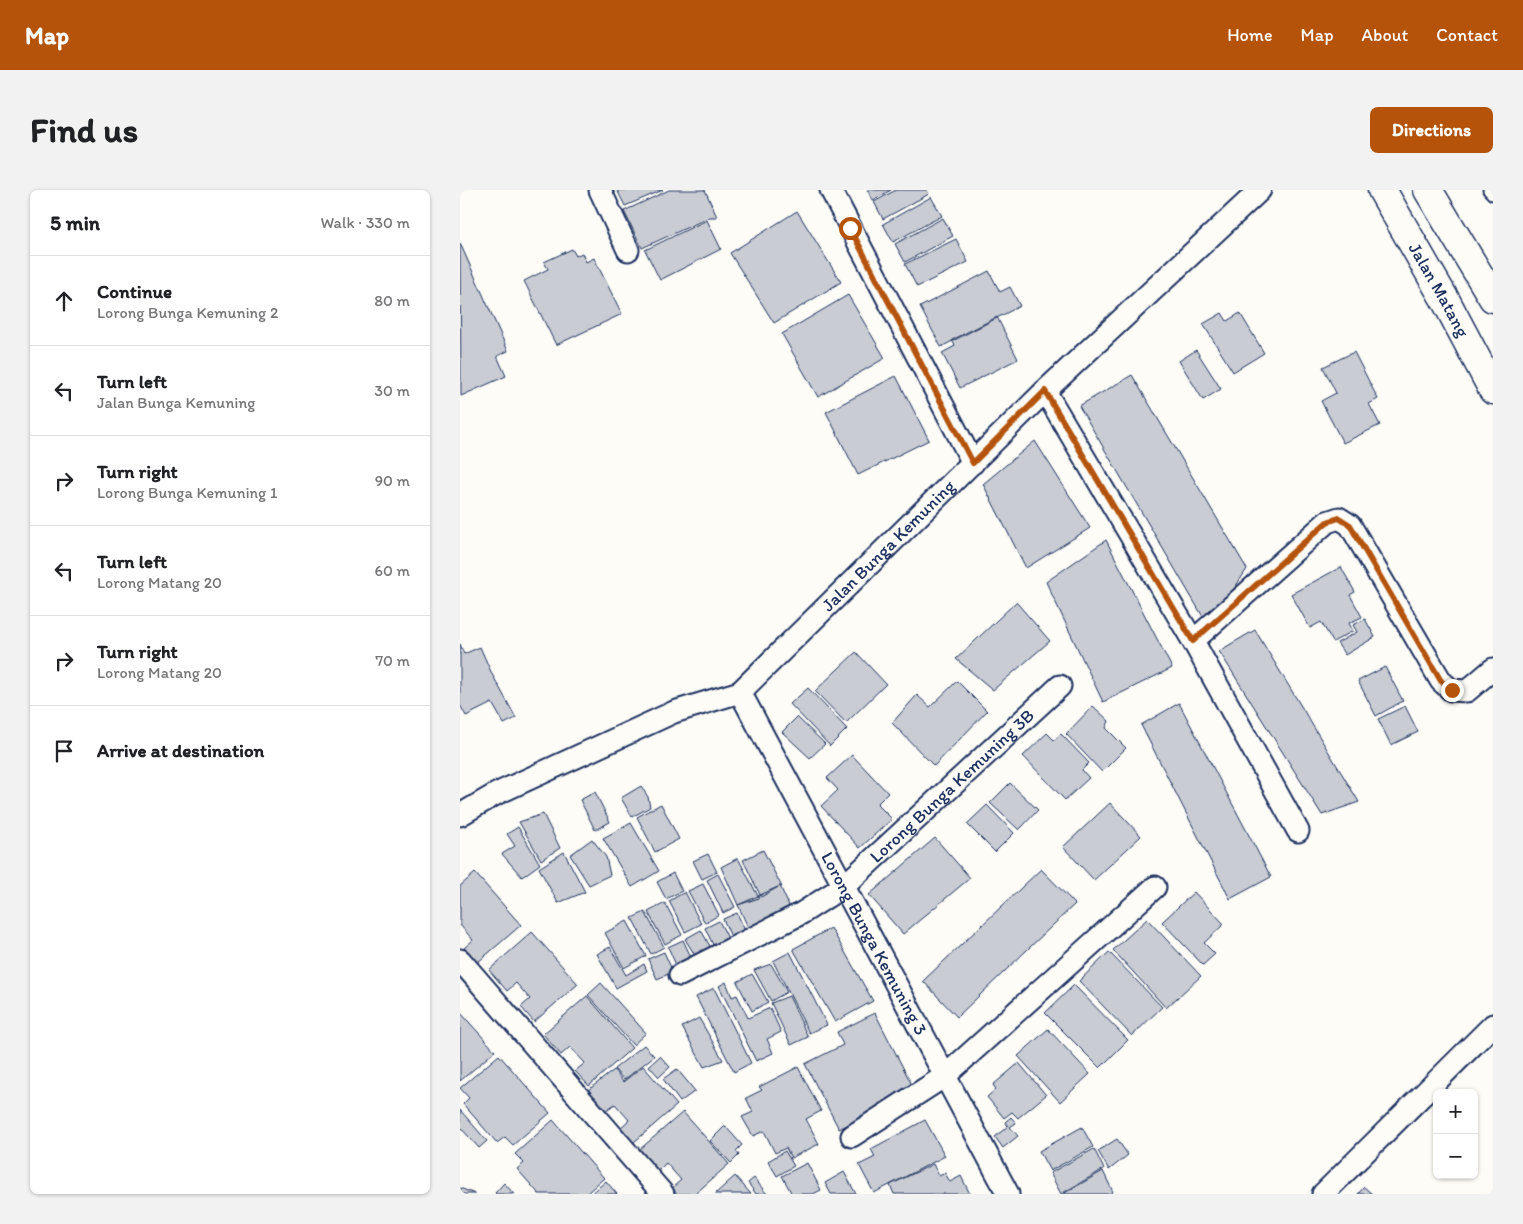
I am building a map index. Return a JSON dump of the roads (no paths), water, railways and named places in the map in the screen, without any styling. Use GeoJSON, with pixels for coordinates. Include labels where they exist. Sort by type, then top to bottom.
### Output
{"type":"FeatureCollection","features":[{"type":"Feature","properties":{"kind":"main road","name":"Jalan Matang"},"geometry":{"type":"LineString","coordinates":[[1382,190],[1447,303],[1493,390]]}},
{"type":"Feature","properties":{"kind":"main road"},"geometry":{"type":"LineString","coordinates":[[1428,190],[1493,298]]}},
{"type":"Feature","properties":{"kind":"street"},"geometry":{"type":"LineString","coordinates":[[600,190],[628,250]]}},
{"type":"Feature","properties":{"kind":"street"},"geometry":{"type":"LineString","coordinates":[[830,190],[973,463]]}},
{"type":"Feature","properties":{"kind":"street","name":"Jalan Bunga Kemuning"},"geometry":{"type":"LineString","coordinates":[[460,815],[496,794],[674,712],[740,692],[1045,391],[1260,190]]}},
{"type":"Feature","properties":{"kind":"street"},"geometry":{"type":"LineString","coordinates":[[1045,391],[1193,641],[1298,831]]}},
{"type":"Feature","properties":{"kind":"street"},"geometry":{"type":"LineString","coordinates":[[1193,641],[1327,522],[1339,518],[1350,525],[1441,681],[1452,690],[1467,691],[1493,669]]}},
{"type":"Feature","properties":{"kind":"street","name":"Lorong Bunga Kemuning 3B"},"geometry":{"type":"LineString","coordinates":[[680,975],[802,913],[844,886],[1060,686]]}},
{"type":"Feature","properties":{"kind":"street","name":"Lorong Bunga Kemuning 3"},"geometry":{"type":"LineString","coordinates":[[740,692],[1008,1194]]}},
{"type":"Feature","properties":{"kind":"street"},"geometry":{"type":"LineString","coordinates":[[852,1136],[946,1076],[1154,887]]}},
{"type":"Feature","properties":{"kind":"street"},"geometry":{"type":"LineString","coordinates":[[460,960],[663,1194]]}},
{"type":"Feature","properties":{"kind":"street"},"geometry":{"type":"LineString","coordinates":[[1323,1194],[1493,1025]]}},
{"type":"Feature","properties":{"kind":"lane"},"geometry":{"type":"LineString","coordinates":[[1489,190],[1493,194]]}}]}
